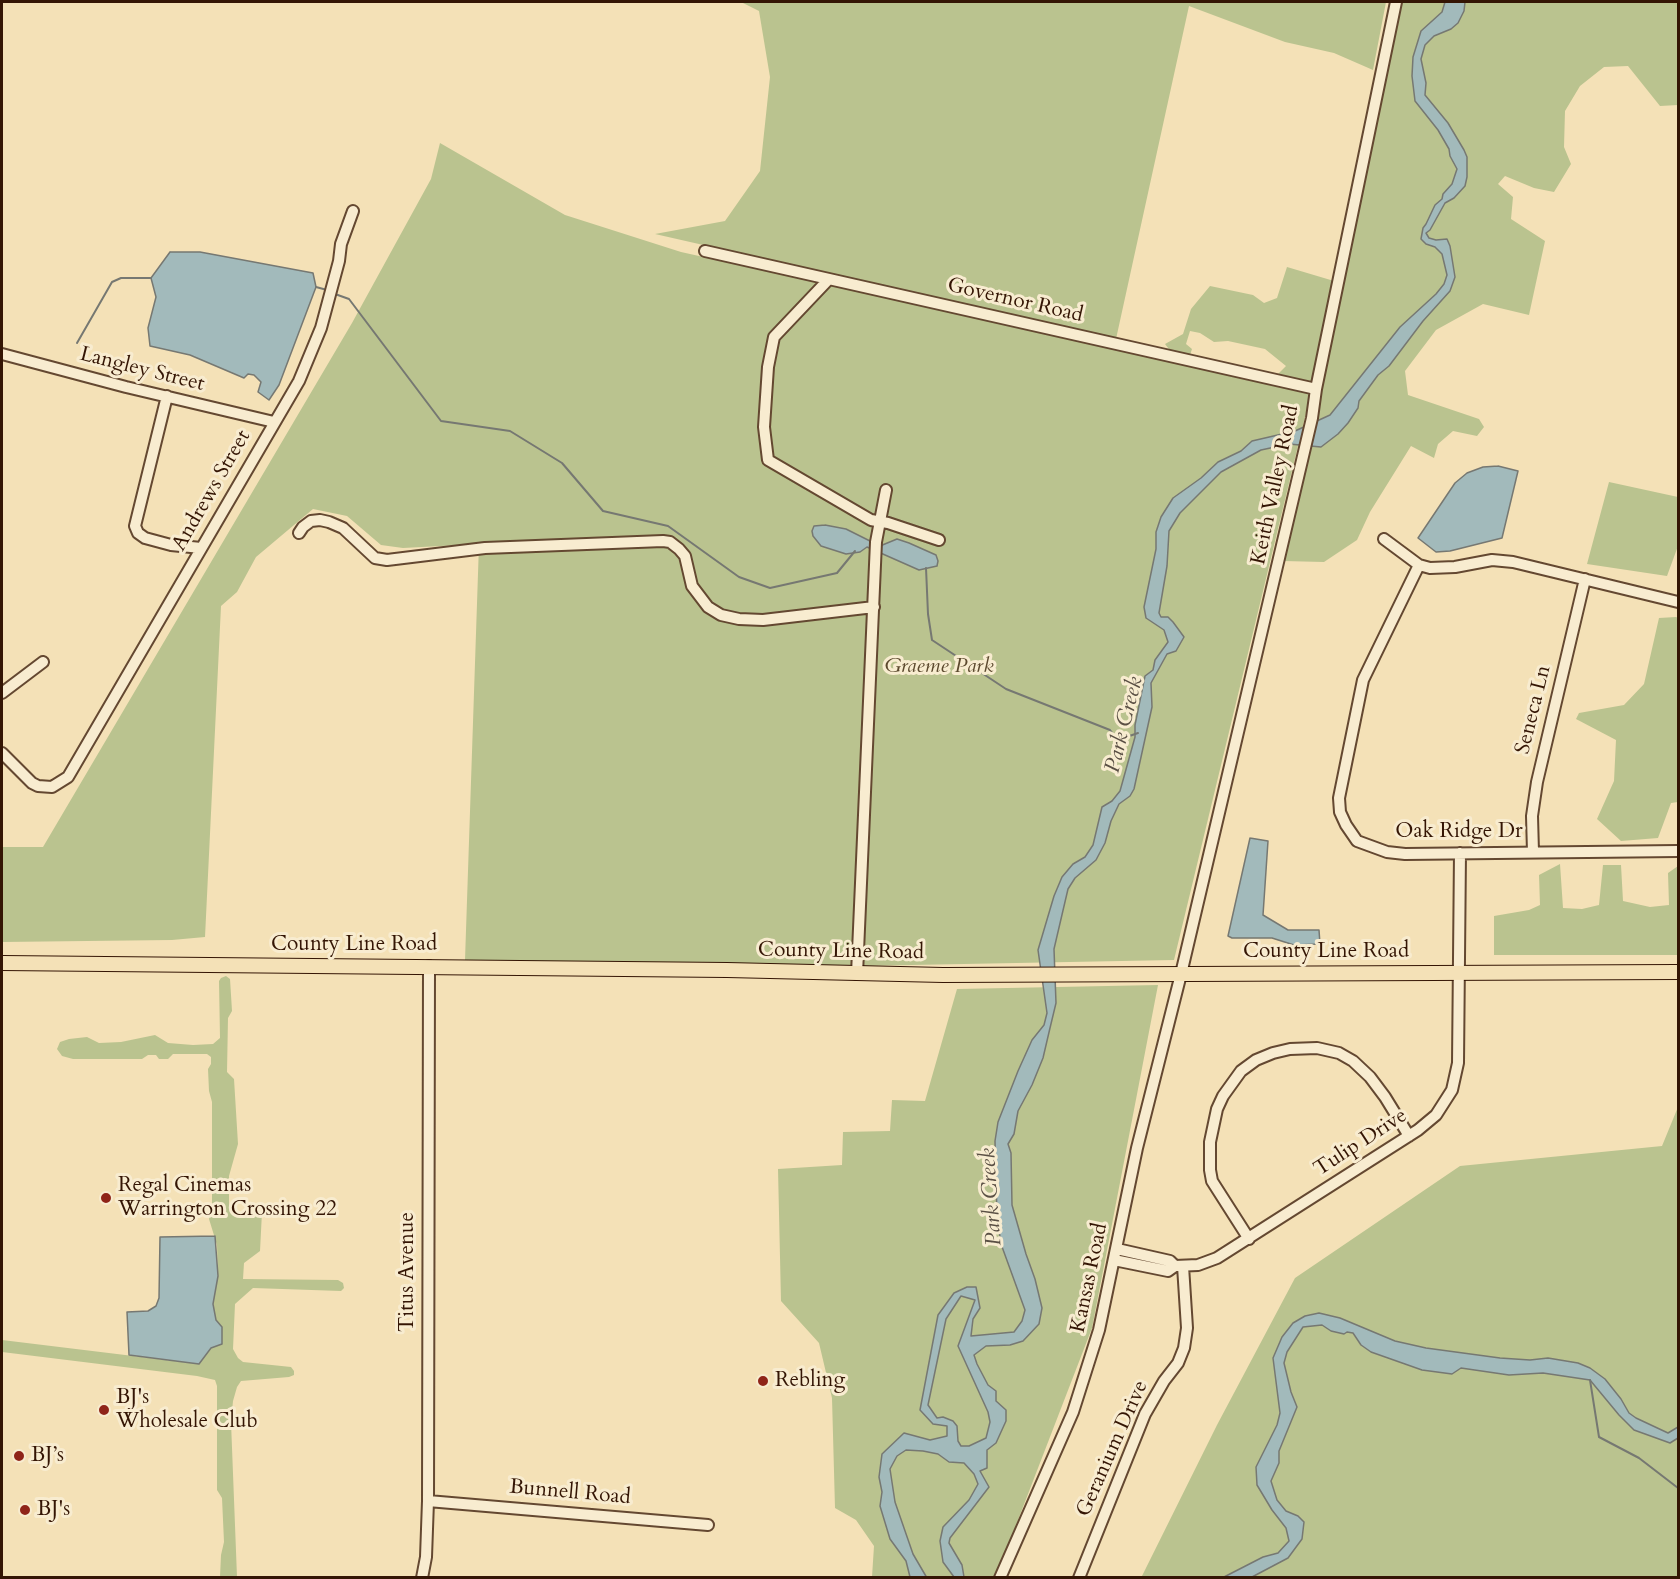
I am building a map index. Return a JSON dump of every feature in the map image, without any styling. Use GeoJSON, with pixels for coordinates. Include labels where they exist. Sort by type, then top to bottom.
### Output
{"type":"FeatureCollection","features":[{"type":"Feature","properties":{"kind":"main road","name":"County Line Road"},"geometry":{"type":"LineString","coordinates":[[2,963],[429,966],[1039,975],[1678,972]]}},
{"type":"Feature","properties":{"kind":"street","name":"Keith Valley Road"},"geometry":{"type":"LineString","coordinates":[[1181,974],[1312,418],[1316,389],[1396,2]]}},
{"type":"Feature","properties":{"kind":"street","name":"Andrews Street"},"geometry":{"type":"LineString","coordinates":[[2,753],[38,786],[52,787],[68,777],[299,381],[312,354],[326,310],[339,261],[341,243],[353,211]]}},
{"type":"Feature","properties":{"kind":"street","name":"Governor Road"},"geometry":{"type":"LineString","coordinates":[[705,251],[1316,389]]}},
{"type":"Feature","properties":{"kind":"street"},"geometry":{"type":"LineString","coordinates":[[830,279],[774,337],[768,367],[764,428],[768,460],[871,520],[939,540]]}},
{"type":"Feature","properties":{"kind":"street","name":"Langley Street"},"geometry":{"type":"LineString","coordinates":[[2,354],[274,422]]}},
{"type":"Feature","properties":{"kind":"street"},"geometry":{"type":"LineString","coordinates":[[166,396],[135,526],[138,533],[145,538],[171,545],[201,549]]}},
{"type":"Feature","properties":{"kind":"street"},"geometry":{"type":"LineString","coordinates":[[857,974],[876,548],[886,490]]}},
{"type":"Feature","properties":{"kind":"street"},"geometry":{"type":"LineString","coordinates":[[299,533],[311,521],[329,522],[343,528],[375,558],[387,560],[485,548],[663,541],[679,549],[685,556],[692,586],[708,607],[721,615],[739,619],[764,620],[874,607]]}},
{"type":"Feature","properties":{"kind":"street"},"geometry":{"type":"LineString","coordinates":[[1383,539],[1419,565],[1430,568],[1455,567],[1492,560],[1513,562],[1678,602]]}},
{"type":"Feature","properties":{"kind":"street","name":"Oak Ridge Dr"},"geometry":{"type":"LineString","coordinates":[[1419,565],[1363,680],[1339,798],[1346,825],[1357,841],[1370,847],[1405,854],[1678,851]]}},
{"type":"Feature","properties":{"kind":"street","name":"Seneca Ln"},"geometry":{"type":"LineString","coordinates":[[1533,852],[1532,816],[1537,782],[1585,579]]}},
{"type":"Feature","properties":{"kind":"street"},"geometry":{"type":"LineString","coordinates":[[2,693],[43,662]]}},
{"type":"Feature","properties":{"kind":"street","name":"Tulip Drive"},"geometry":{"type":"LineString","coordinates":[[1179,1266],[1208,1262],[1249,1239],[1409,1136],[1437,1115],[1447,1100],[1455,1081],[1459,1054],[1460,853]]}},
{"type":"Feature","properties":{"kind":"street","name":"Titus Avenue"},"geometry":{"type":"LineString","coordinates":[[422,1578],[426,1557],[428,1501],[429,966]]}},
{"type":"Feature","properties":{"kind":"street","name":"Kansas Road"},"geometry":{"type":"LineString","coordinates":[[1000,1578],[1072,1412],[1087,1371],[1116,1255],[1137,1148],[1181,974]]}},
{"type":"Feature","properties":{"kind":"street"},"geometry":{"type":"LineString","coordinates":[[1249,1239],[1212,1181],[1210,1142],[1217,1109],[1223,1096],[1241,1071],[1256,1060],[1290,1049],[1317,1048],[1339,1053],[1353,1061],[1370,1077],[1409,1136]]}},
{"type":"Feature","properties":{"kind":"street"},"geometry":{"type":"LineString","coordinates":[[1116,1255],[1170,1261],[1179,1266]]}},
{"type":"Feature","properties":{"kind":"street","name":"Geranium Drive"},"geometry":{"type":"LineString","coordinates":[[1079,1578],[1145,1414],[1164,1381],[1178,1363],[1184,1348],[1187,1328],[1179,1266]]}},
{"type":"Feature","properties":{"kind":"street","name":"Bunnell Road"},"geometry":{"type":"LineString","coordinates":[[428,1501],[708,1525]]}},
{"type":"Feature","properties":{"kind":"green space"},"geometry":{"type":"Polygon","coordinates":[[[741,2],[1386,2],[1373,70],[1334,53],[1285,42],[1189,6],[1116,339],[655,234],[725,221],[760,171],[770,77],[759,11],[741,2]]]}},
{"type":"Feature","properties":{"kind":"green space"},"geometry":{"type":"Polygon","coordinates":[[[1395,2],[1678,2],[1678,105],[1660,106],[1628,66],[1604,67],[1580,86],[1565,111],[1564,147],[1571,164],[1554,192],[1534,188],[1505,176],[1498,184],[1513,197],[1511,219],[1545,241],[1529,315],[1483,304],[1436,330],[1405,371],[1408,395],[1479,419],[1484,427],[1477,436],[1453,431],[1438,444],[1434,458],[1411,446],[1370,512],[1357,540],[1324,562],[1283,561],[1395,2]]]}},
{"type":"Feature","properties":{"kind":"green space","name":"Graeme Park"},"geometry":{"type":"Polygon","coordinates":[[[440,143],[565,215],[681,252],[1311,392],[1174,960],[859,966],[465,960],[479,544],[403,548],[381,545],[347,516],[313,509],[256,557],[237,592],[221,606],[205,937],[172,940],[2,942],[2,847],[43,847],[352,323],[431,179],[440,143]]]}},
{"type":"Feature","properties":{"kind":"green space"},"geometry":{"type":"Polygon","coordinates":[[[1287,267],[1334,281],[1313,386],[1276,376],[1286,366],[1265,349],[1228,341],[1214,342],[1200,333],[1190,331],[1186,344],[1192,349],[1190,355],[1172,353],[1165,344],[1183,334],[1191,309],[1210,286],[1253,295],[1264,303],[1277,298],[1287,267]]]}},
{"type":"Feature","properties":{"kind":"green space"},"geometry":{"type":"Polygon","coordinates":[[[1609,482],[1678,497],[1678,546],[1667,576],[1587,564],[1609,482]]]}},
{"type":"Feature","properties":{"kind":"green space"},"geometry":{"type":"Polygon","coordinates":[[[1659,618],[1678,618],[1678,802],[1671,803],[1658,838],[1621,841],[1597,819],[1614,781],[1616,740],[1576,719],[1579,713],[1624,705],[1644,684],[1659,618]]]}},
{"type":"Feature","properties":{"kind":"green space"},"geometry":{"type":"Polygon","coordinates":[[[1560,864],[1563,908],[1582,909],[1599,905],[1603,865],[1621,865],[1623,901],[1650,907],[1669,905],[1668,873],[1678,866],[1678,955],[1494,955],[1494,916],[1529,910],[1540,905],[1539,875],[1560,864]]]}},
{"type":"Feature","properties":{"kind":"green space"},"geometry":{"type":"Polygon","coordinates":[[[226,976],[230,979],[232,1011],[228,1018],[227,1072],[234,1079],[238,1144],[229,1176],[229,1204],[232,1213],[258,1210],[262,1212],[260,1251],[244,1263],[243,1279],[338,1280],[343,1283],[344,1288],[341,1291],[253,1288],[235,1304],[233,1349],[238,1358],[243,1362],[291,1367],[294,1371],[294,1375],[289,1377],[241,1381],[233,1401],[231,1422],[237,1577],[220,1577],[224,1542],[222,1498],[217,1490],[217,1386],[215,1380],[2,1352],[2,1340],[199,1364],[211,1348],[216,1320],[213,1304],[218,1276],[217,1245],[209,1219],[212,1203],[212,1102],[208,1069],[211,1057],[207,1054],[173,1054],[168,1059],[148,1055],[142,1059],[73,1059],[62,1056],[57,1049],[60,1042],[87,1037],[99,1043],[121,1042],[155,1035],[168,1043],[213,1044],[220,1038],[219,981],[226,976]]]}},
{"type":"Feature","properties":{"kind":"green space"},"geometry":{"type":"Polygon","coordinates":[[[1158,985],[1092,1328],[996,1577],[872,1577],[874,1546],[856,1520],[835,1508],[832,1398],[819,1343],[781,1301],[778,1169],[842,1165],[843,1132],[890,1131],[892,1100],[925,1101],[957,989],[1158,985]]]}},
{"type":"Feature","properties":{"kind":"green space"},"geometry":{"type":"Polygon","coordinates":[[[1678,1107],[1678,1577],[1141,1578],[1217,1425],[1295,1278],[1460,1166],[1662,1146],[1678,1107]]]}},
{"type":"Feature","properties":{"kind":"water"},"geometry":{"type":"Polygon","coordinates":[[[1445,2],[1465,2],[1464,11],[1458,23],[1451,29],[1434,36],[1425,45],[1421,59],[1426,83],[1425,95],[1448,123],[1464,150],[1467,157],[1467,177],[1465,186],[1454,198],[1445,203],[1426,233],[1429,238],[1436,240],[1447,239],[1455,277],[1450,291],[1423,321],[1389,366],[1378,375],[1359,401],[1358,408],[1348,423],[1338,434],[1321,447],[1289,444],[1261,450],[1221,472],[1180,513],[1169,531],[1167,566],[1159,613],[1161,617],[1168,617],[1184,637],[1176,651],[1167,654],[1151,683],[1152,707],[1134,789],[1130,796],[1119,804],[1105,843],[1096,860],[1075,878],[1068,889],[1054,949],[1056,1003],[1043,1058],[1018,1111],[1014,1134],[1008,1144],[1011,1153],[1012,1205],[1042,1308],[1039,1324],[1023,1341],[1010,1345],[986,1346],[974,1355],[988,1385],[996,1391],[996,1401],[1006,1410],[1006,1421],[996,1443],[987,1450],[987,1468],[980,1471],[989,1487],[950,1538],[949,1543],[962,1565],[964,1577],[954,1577],[943,1562],[940,1541],[943,1527],[969,1500],[978,1484],[974,1474],[964,1463],[949,1462],[938,1454],[923,1451],[906,1450],[897,1456],[890,1469],[895,1502],[913,1554],[927,1578],[910,1577],[906,1561],[890,1539],[880,1506],[882,1492],[879,1477],[882,1454],[904,1433],[930,1440],[947,1436],[947,1426],[933,1424],[920,1410],[938,1315],[954,1293],[967,1287],[976,1287],[980,1308],[973,1319],[971,1336],[1014,1332],[1022,1321],[1025,1310],[1001,1244],[997,1216],[995,1141],[998,1122],[1018,1071],[1032,1040],[1044,1025],[1047,1013],[1038,950],[1054,896],[1062,877],[1073,864],[1085,857],[1093,845],[1102,807],[1112,801],[1120,791],[1135,737],[1135,725],[1145,676],[1153,670],[1155,660],[1168,642],[1164,630],[1146,618],[1144,607],[1156,549],[1156,532],[1161,517],[1173,498],[1201,478],[1218,462],[1241,451],[1252,441],[1295,431],[1330,415],[1400,327],[1444,284],[1447,275],[1442,254],[1421,239],[1423,228],[1435,205],[1452,184],[1457,169],[1438,130],[1415,101],[1412,76],[1413,57],[1421,31],[1442,12],[1445,2]],[[961,1296],[946,1319],[928,1405],[937,1418],[943,1417],[953,1421],[957,1426],[958,1441],[961,1446],[969,1446],[986,1438],[990,1422],[988,1412],[958,1346],[975,1300],[961,1296]]]}},
{"type":"Feature","properties":{"kind":"water"},"geometry":{"type":"Polygon","coordinates":[[[170,252],[200,252],[313,273],[316,287],[279,385],[269,400],[258,392],[261,382],[254,375],[248,374],[244,378],[190,355],[150,346],[148,328],[156,297],[151,278],[170,252]]]}},
{"type":"Feature","properties":{"kind":"water"},"geometry":{"type":"Polygon","coordinates":[[[1498,466],[1518,471],[1502,538],[1450,551],[1436,552],[1418,538],[1455,483],[1467,473],[1483,467],[1498,466]]]}},
{"type":"Feature","properties":{"kind":"water"},"geometry":{"type":"Polygon","coordinates":[[[825,525],[846,529],[880,546],[897,539],[909,543],[936,555],[937,566],[919,570],[867,547],[860,552],[846,554],[821,546],[812,531],[814,526],[825,525]]]}},
{"type":"Feature","properties":{"kind":"water"},"geometry":{"type":"Polygon","coordinates":[[[1250,838],[1268,841],[1263,915],[1288,930],[1319,930],[1320,944],[1294,945],[1272,938],[1232,938],[1228,936],[1250,838]]]}},
{"type":"Feature","properties":{"kind":"water"},"geometry":{"type":"Polygon","coordinates":[[[215,1236],[218,1276],[213,1304],[216,1320],[222,1327],[222,1344],[211,1348],[199,1364],[129,1355],[127,1312],[148,1311],[156,1306],[159,1298],[160,1237],[215,1236]]]}},
{"type":"Feature","properties":{"kind":"water"},"geometry":{"type":"Polygon","coordinates":[[[1319,1313],[1340,1318],[1395,1341],[1426,1348],[1500,1358],[1530,1360],[1548,1358],[1578,1363],[1590,1368],[1605,1379],[1629,1413],[1668,1433],[1678,1427],[1678,1438],[1670,1443],[1634,1430],[1590,1380],[1543,1373],[1509,1375],[1461,1368],[1452,1374],[1422,1370],[1371,1352],[1361,1345],[1353,1333],[1344,1334],[1331,1331],[1322,1325],[1303,1327],[1287,1352],[1284,1363],[1297,1407],[1279,1451],[1279,1463],[1271,1481],[1277,1500],[1286,1511],[1298,1516],[1304,1522],[1302,1539],[1288,1558],[1252,1577],[1224,1577],[1263,1557],[1278,1553],[1289,1541],[1286,1528],[1257,1485],[1256,1467],[1277,1425],[1280,1413],[1273,1358],[1282,1337],[1293,1323],[1305,1316],[1319,1313]]]}},
{"type":"Feature","properties":{"kind":"waterway"},"geometry":{"type":"LineString","coordinates":[[77,343],[112,282],[121,278],[151,278]]}},
{"type":"Feature","properties":{"kind":"waterway"},"geometry":{"type":"LineString","coordinates":[[316,287],[327,290]]}},
{"type":"Feature","properties":{"kind":"waterway"},"geometry":{"type":"LineString","coordinates":[[335,294],[349,299],[441,421],[510,431],[562,463],[603,511],[668,526],[739,577],[770,588],[837,573],[855,551]]}},
{"type":"Feature","properties":{"kind":"waterway","name":"Park Creek"},"geometry":{"type":"LineString","coordinates":[[926,568],[928,614],[932,640],[1006,689],[1110,730],[1118,740],[1138,733]]}},
{"type":"Feature","properties":{"kind":"waterway"},"geometry":{"type":"LineString","coordinates":[[1590,1380],[1599,1437],[1639,1458],[1678,1488]]}},
{"type":"Feature","properties":{"kind":"place","name":"Regal Cinemas Warrington Crossing 22"},"geometry":{"type":"Point","coordinates":[106,1198]}},
{"type":"Feature","properties":{"kind":"place","name":"Rebling"},"geometry":{"type":"Point","coordinates":[763,1381]}},
{"type":"Feature","properties":{"kind":"place","name":"BJ's Wholesale Club"},"geometry":{"type":"Point","coordinates":[104,1410]}},
{"type":"Feature","properties":{"kind":"place","name":"BJ’s"},"geometry":{"type":"Point","coordinates":[19,1456]}},
{"type":"Feature","properties":{"kind":"place","name":"BJ's"},"geometry":{"type":"Point","coordinates":[25,1510]}}]}
